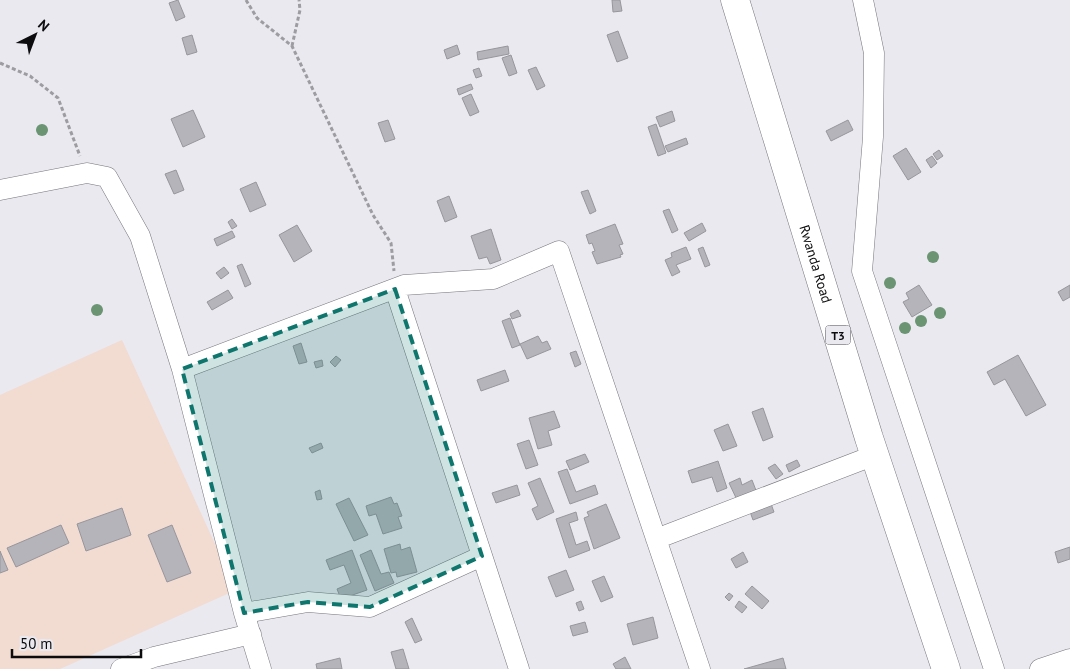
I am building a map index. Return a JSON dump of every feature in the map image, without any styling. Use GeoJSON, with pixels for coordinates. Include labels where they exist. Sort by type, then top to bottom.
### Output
{"type":"FeatureCollection","features":[{"type":"Feature","properties":{"kind":"highway","name":"Rwanda Road"},"geometry":{"type":"LineString","coordinates":[[735,0],[875,455],[946,669]]}},
{"type":"Feature","properties":{"kind":"street"},"geometry":{"type":"LineString","coordinates":[[863,0],[874,53],[874,72],[873,137],[862,271],[994,669]]}},
{"type":"Feature","properties":{"kind":"street"},"geometry":{"type":"LineString","coordinates":[[0,190],[87,173],[107,177],[140,236],[182,368],[244,613],[261,669]]}},
{"type":"Feature","properties":{"kind":"street"},"geometry":{"type":"LineString","coordinates":[[182,368],[404,285],[494,279],[559,252],[700,669]]}},
{"type":"Feature","properties":{"kind":"street"},"geometry":{"type":"LineString","coordinates":[[395,289],[519,669]]}},
{"type":"Feature","properties":{"kind":"street"},"geometry":{"type":"LineString","coordinates":[[656,539],[875,455]]}},
{"type":"Feature","properties":{"kind":"street"},"geometry":{"type":"LineString","coordinates":[[244,613],[308,602],[370,606],[482,556]]}},
{"type":"Feature","properties":{"kind":"street"},"geometry":{"type":"LineString","coordinates":[[121,669],[154,657],[250,634]]}},
{"type":"Feature","properties":{"kind":"street"},"geometry":{"type":"LineString","coordinates":[[1040,669],[1070,658]]}},
{"type":"Feature","properties":{"kind":"path"},"geometry":{"type":"LineString","coordinates":[[246,0],[257,18],[292,46],[372,215],[392,244],[395,289]]}},
{"type":"Feature","properties":{"kind":"path"},"geometry":{"type":"LineString","coordinates":[[292,46],[300,10],[299,0]]}},
{"type":"Feature","properties":{"kind":"path"},"geometry":{"type":"LineString","coordinates":[[0,62],[30,76],[58,98],[87,173]]}},
{"type":"Feature","properties":{"kind":"highlighted area"},"geometry":{"type":"Polygon","coordinates":[[[395,289],[482,556],[370,607],[308,602],[244,613],[182,369],[395,289]]]}},
{"type":"Feature","properties":{"kind":"shaded area"},"geometry":{"type":"Polygon","coordinates":[[[122,340],[236,590],[60,669],[0,669],[0,395],[122,340]]]}},
{"type":"Feature","properties":{"kind":"building"},"geometry":{"type":"Polygon","coordinates":[[[178,0],[185,17],[176,21],[169,3],[178,0]]]}},
{"type":"Feature","properties":{"kind":"building"},"geometry":{"type":"Polygon","coordinates":[[[612,0],[620,0],[622,11],[613,12],[612,0]]]}},
{"type":"Feature","properties":{"kind":"building"},"geometry":{"type":"Polygon","coordinates":[[[618,31],[628,58],[617,62],[607,35],[618,31]]]}},
{"type":"Feature","properties":{"kind":"building"},"geometry":{"type":"Polygon","coordinates":[[[192,35],[197,52],[187,55],[182,38],[192,35]]]}},
{"type":"Feature","properties":{"kind":"building"},"geometry":{"type":"Polygon","coordinates":[[[457,45],[460,54],[447,59],[444,50],[457,45]]]}},
{"type":"Feature","properties":{"kind":"building"},"geometry":{"type":"Polygon","coordinates":[[[508,46],[509,54],[478,60],[477,52],[508,46]]]}},
{"type":"Feature","properties":{"kind":"building"},"geometry":{"type":"Polygon","coordinates":[[[511,55],[517,73],[509,76],[502,58],[511,55]]]}},
{"type":"Feature","properties":{"kind":"building"},"geometry":{"type":"Polygon","coordinates":[[[536,67],[545,86],[537,90],[528,70],[536,67]]]}},
{"type":"Feature","properties":{"kind":"building"},"geometry":{"type":"Polygon","coordinates":[[[479,68],[482,76],[476,78],[473,70],[479,68]]]}},
{"type":"Feature","properties":{"kind":"building"},"geometry":{"type":"Polygon","coordinates":[[[471,84],[473,89],[459,95],[457,89],[471,84]]]}},
{"type":"Feature","properties":{"kind":"building"},"geometry":{"type":"Polygon","coordinates":[[[471,94],[479,112],[470,116],[462,98],[471,94]]]}},
{"type":"Feature","properties":{"kind":"building"},"geometry":{"type":"Polygon","coordinates":[[[193,110],[205,137],[183,147],[171,119],[193,110]]]}},
{"type":"Feature","properties":{"kind":"building"},"geometry":{"type":"Polygon","coordinates":[[[672,111],[675,121],[660,127],[656,117],[672,111]]]}},
{"type":"Feature","properties":{"kind":"building"},"geometry":{"type":"Polygon","coordinates":[[[388,120],[395,139],[385,142],[378,123],[388,120]]]}},
{"type":"Feature","properties":{"kind":"building"},"geometry":{"type":"Polygon","coordinates":[[[848,120],[853,130],[831,141],[826,131],[848,120]]]}},
{"type":"Feature","properties":{"kind":"building"},"geometry":{"type":"Polygon","coordinates":[[[656,124],[666,153],[658,156],[648,127],[656,124]]]}},
{"type":"Feature","properties":{"kind":"building"},"geometry":{"type":"Polygon","coordinates":[[[686,138],[688,144],[668,152],[665,146],[686,138]]]}},
{"type":"Feature","properties":{"kind":"building"},"geometry":{"type":"Polygon","coordinates":[[[906,148],[921,172],[908,180],[893,156],[906,148]]]}},
{"type":"Feature","properties":{"kind":"building"},"geometry":{"type":"Polygon","coordinates":[[[939,150],[943,156],[937,160],[933,154],[939,150]]]}},
{"type":"Feature","properties":{"kind":"building"},"geometry":{"type":"Polygon","coordinates":[[[932,156],[937,163],[931,168],[926,160],[932,156]]]}},
{"type":"Feature","properties":{"kind":"building"},"geometry":{"type":"Polygon","coordinates":[[[176,170],[184,190],[174,194],[165,174],[176,170]]]}},
{"type":"Feature","properties":{"kind":"building"},"geometry":{"type":"Polygon","coordinates":[[[256,182],[266,205],[250,212],[240,189],[256,182]]]}},
{"type":"Feature","properties":{"kind":"building"},"geometry":{"type":"Polygon","coordinates":[[[588,190],[596,211],[590,214],[581,192],[588,190]]]}},
{"type":"Feature","properties":{"kind":"building"},"geometry":{"type":"Polygon","coordinates":[[[449,196],[457,217],[445,222],[437,201],[449,196]]]}},
{"type":"Feature","properties":{"kind":"building"},"geometry":{"type":"Polygon","coordinates":[[[669,209],[678,230],[672,233],[663,211],[669,209]]]}},
{"type":"Feature","properties":{"kind":"building"},"geometry":{"type":"Polygon","coordinates":[[[232,219],[237,226],[232,229],[228,222],[232,219]]]}},
{"type":"Feature","properties":{"kind":"building"},"geometry":{"type":"Polygon","coordinates":[[[702,223],[706,231],[689,241],[684,233],[702,223]]]}},
{"type":"Feature","properties":{"kind":"building"},"geometry":{"type":"Polygon","coordinates":[[[615,224],[623,244],[619,245],[623,254],[620,255],[621,257],[597,264],[592,252],[595,251],[592,243],[589,244],[586,235],[615,224]]]}},
{"type":"Feature","properties":{"kind":"building"},"geometry":{"type":"Polygon","coordinates":[[[297,225],[312,251],[294,262],[279,235],[297,225]]]}},
{"type":"Feature","properties":{"kind":"building"},"geometry":{"type":"Polygon","coordinates":[[[491,229],[501,260],[490,264],[487,257],[479,259],[471,236],[491,229]]]}},
{"type":"Feature","properties":{"kind":"building"},"geometry":{"type":"Polygon","coordinates":[[[232,231],[235,237],[217,246],[214,239],[232,231]]]}},
{"type":"Feature","properties":{"kind":"building"},"geometry":{"type":"Polygon","coordinates":[[[686,247],[691,259],[676,265],[680,272],[672,276],[665,260],[672,257],[671,253],[686,247]]]}},
{"type":"Feature","properties":{"kind":"building"},"geometry":{"type":"Polygon","coordinates":[[[703,247],[710,265],[705,267],[698,249],[703,247]]]}},
{"type":"Feature","properties":{"kind":"building"},"geometry":{"type":"Polygon","coordinates":[[[242,264],[251,284],[245,287],[237,266],[242,264]]]}},
{"type":"Feature","properties":{"kind":"building"},"geometry":{"type":"Polygon","coordinates":[[[224,267],[229,273],[221,279],[216,273],[224,267]]]}},
{"type":"Feature","properties":{"kind":"building"},"geometry":{"type":"Polygon","coordinates":[[[919,285],[932,305],[912,317],[903,302],[909,299],[906,293],[919,285]]]}},
{"type":"Feature","properties":{"kind":"building"},"geometry":{"type":"Polygon","coordinates":[[[1070,285],[1070,297],[1063,301],[1058,292],[1070,285]]]}},
{"type":"Feature","properties":{"kind":"building"},"geometry":{"type":"Polygon","coordinates":[[[228,290],[233,298],[212,310],[207,302],[228,290]]]}},
{"type":"Feature","properties":{"kind":"building"},"geometry":{"type":"Polygon","coordinates":[[[518,310],[521,316],[512,319],[510,314],[518,310]]]}},
{"type":"Feature","properties":{"kind":"building"},"geometry":{"type":"Polygon","coordinates":[[[510,318],[520,345],[512,348],[502,321],[510,318]]]}},
{"type":"Feature","properties":{"kind":"building"},"geometry":{"type":"Polygon","coordinates":[[[538,336],[542,343],[547,341],[551,349],[527,359],[520,344],[538,336]]]}},
{"type":"Feature","properties":{"kind":"building"},"geometry":{"type":"Polygon","coordinates":[[[301,343],[307,362],[299,364],[293,346],[301,343]]]}},
{"type":"Feature","properties":{"kind":"building"},"geometry":{"type":"Polygon","coordinates":[[[576,351],[581,364],[575,367],[570,353],[576,351]]]}},
{"type":"Feature","properties":{"kind":"building"},"geometry":{"type":"Polygon","coordinates":[[[1018,355],[1046,405],[1026,416],[1005,379],[994,385],[987,372],[1018,355]]]}},
{"type":"Feature","properties":{"kind":"building"},"geometry":{"type":"Polygon","coordinates":[[[336,356],[341,360],[335,367],[330,362],[336,356]]]}},
{"type":"Feature","properties":{"kind":"building"},"geometry":{"type":"Polygon","coordinates":[[[322,360],[323,366],[316,368],[314,362],[322,360]]]}},
{"type":"Feature","properties":{"kind":"building"},"geometry":{"type":"Polygon","coordinates":[[[505,370],[509,381],[481,391],[477,380],[505,370]]]}},
{"type":"Feature","properties":{"kind":"building"},"geometry":{"type":"Polygon","coordinates":[[[763,408],[773,437],[763,441],[752,412],[763,408]]]}},
{"type":"Feature","properties":{"kind":"building"},"geometry":{"type":"Polygon","coordinates":[[[554,411],[560,427],[548,431],[552,445],[538,449],[529,418],[554,411]]]}},
{"type":"Feature","properties":{"kind":"building"},"geometry":{"type":"Polygon","coordinates":[[[728,424],[737,446],[723,451],[714,430],[728,424]]]}},
{"type":"Feature","properties":{"kind":"building"},"geometry":{"type":"Polygon","coordinates":[[[529,440],[538,465],[526,469],[517,444],[529,440]]]}},
{"type":"Feature","properties":{"kind":"building"},"geometry":{"type":"Polygon","coordinates":[[[321,443],[323,448],[312,453],[309,448],[321,443]]]}},
{"type":"Feature","properties":{"kind":"building"},"geometry":{"type":"Polygon","coordinates":[[[585,454],[589,462],[570,470],[566,461],[585,454]]]}},
{"type":"Feature","properties":{"kind":"building"},"geometry":{"type":"Polygon","coordinates":[[[797,460],[800,466],[789,472],[786,465],[797,460]]]}},
{"type":"Feature","properties":{"kind":"building"},"geometry":{"type":"Polygon","coordinates":[[[718,461],[727,488],[717,492],[712,477],[692,483],[688,471],[718,461]]]}},
{"type":"Feature","properties":{"kind":"building"},"geometry":{"type":"Polygon","coordinates":[[[775,464],[783,474],[776,479],[768,468],[775,464]]]}},
{"type":"Feature","properties":{"kind":"building"},"geometry":{"type":"Polygon","coordinates":[[[567,469],[576,492],[595,485],[598,494],[570,504],[558,472],[567,469]]]}},
{"type":"Feature","properties":{"kind":"building"},"geometry":{"type":"Polygon","coordinates":[[[540,478],[554,512],[537,520],[532,509],[538,506],[528,483],[540,478]]]}},
{"type":"Feature","properties":{"kind":"building"},"geometry":{"type":"Polygon","coordinates":[[[740,478],[742,485],[752,480],[757,493],[738,502],[729,483],[740,478]]]}},
{"type":"Feature","properties":{"kind":"building"},"geometry":{"type":"Polygon","coordinates":[[[517,485],[520,495],[496,503],[492,493],[517,485]]]}},
{"type":"Feature","properties":{"kind":"building"},"geometry":{"type":"Polygon","coordinates":[[[320,490],[322,499],[317,500],[315,492],[320,490]]]}},
{"type":"Feature","properties":{"kind":"building"},"geometry":{"type":"Polygon","coordinates":[[[391,497],[394,504],[397,503],[402,516],[398,517],[402,528],[383,534],[376,514],[369,516],[366,506],[391,497]]]}},
{"type":"Feature","properties":{"kind":"building"},"geometry":{"type":"Polygon","coordinates":[[[349,498],[368,535],[354,541],[336,504],[349,498]]]}},
{"type":"Feature","properties":{"kind":"building"},"geometry":{"type":"Polygon","coordinates":[[[770,501],[774,512],[753,520],[749,509],[770,501]]]}},
{"type":"Feature","properties":{"kind":"building"},"geometry":{"type":"Polygon","coordinates":[[[606,504],[620,538],[594,549],[584,518],[589,516],[587,512],[606,504]]]}},
{"type":"Feature","properties":{"kind":"building"},"geometry":{"type":"Polygon","coordinates":[[[122,508],[131,535],[86,551],[77,524],[122,508]]]}},
{"type":"Feature","properties":{"kind":"building"},"geometry":{"type":"Polygon","coordinates":[[[576,512],[578,520],[569,523],[576,545],[587,541],[590,550],[569,558],[556,519],[576,512]]]}},
{"type":"Feature","properties":{"kind":"building"},"geometry":{"type":"Polygon","coordinates":[[[61,525],[69,543],[16,567],[7,548],[61,525]]]}},
{"type":"Feature","properties":{"kind":"building"},"geometry":{"type":"Polygon","coordinates":[[[172,525],[191,573],[167,582],[148,535],[172,525]]]}},
{"type":"Feature","properties":{"kind":"building"},"geometry":{"type":"Polygon","coordinates":[[[400,544],[401,550],[410,547],[417,572],[397,577],[396,572],[391,573],[384,549],[400,544]]]}},
{"type":"Feature","properties":{"kind":"building"},"geometry":{"type":"Polygon","coordinates":[[[1070,547],[1070,559],[1058,563],[1055,552],[1070,547]]]}},
{"type":"Feature","properties":{"kind":"building"},"geometry":{"type":"Polygon","coordinates":[[[352,550],[367,590],[341,599],[337,589],[351,583],[344,565],[330,570],[326,560],[352,550]]]}},
{"type":"Feature","properties":{"kind":"building"},"geometry":{"type":"Polygon","coordinates":[[[371,550],[381,574],[389,572],[394,583],[375,591],[360,555],[371,550]]]}},
{"type":"Feature","properties":{"kind":"building"},"geometry":{"type":"Polygon","coordinates":[[[0,551],[8,570],[0,573],[0,551]]]}},
{"type":"Feature","properties":{"kind":"building"},"geometry":{"type":"Polygon","coordinates":[[[743,552],[748,562],[736,568],[731,559],[743,552]]]}},
{"type":"Feature","properties":{"kind":"building"},"geometry":{"type":"Polygon","coordinates":[[[566,570],[574,590],[556,597],[548,577],[566,570]]]}},
{"type":"Feature","properties":{"kind":"building"},"geometry":{"type":"Polygon","coordinates":[[[604,576],[613,597],[601,602],[592,581],[604,576]]]}},
{"type":"Feature","properties":{"kind":"building"},"geometry":{"type":"Polygon","coordinates":[[[752,586],[769,601],[762,609],[745,594],[752,586]]]}},
{"type":"Feature","properties":{"kind":"building"},"geometry":{"type":"Polygon","coordinates":[[[729,593],[733,596],[729,601],[725,597],[729,593]]]}},
{"type":"Feature","properties":{"kind":"building"},"geometry":{"type":"Polygon","coordinates":[[[581,601],[584,609],[579,611],[576,603],[581,601]]]}},
{"type":"Feature","properties":{"kind":"building"},"geometry":{"type":"Polygon","coordinates":[[[739,601],[747,607],[742,613],[735,607],[739,601]]]}},
{"type":"Feature","properties":{"kind":"building"},"geometry":{"type":"Polygon","coordinates":[[[653,617],[658,638],[633,645],[627,624],[653,617]]]}},
{"type":"Feature","properties":{"kind":"building"},"geometry":{"type":"Polygon","coordinates":[[[412,618],[422,640],[415,643],[405,622],[412,618]]]}},
{"type":"Feature","properties":{"kind":"building"},"geometry":{"type":"Polygon","coordinates":[[[585,622],[588,632],[573,636],[570,626],[585,622]]]}},
{"type":"Feature","properties":{"kind":"building"},"geometry":{"type":"Polygon","coordinates":[[[403,649],[409,669],[396,669],[391,652],[403,649]]]}},
{"type":"Feature","properties":{"kind":"building"},"geometry":{"type":"Polygon","coordinates":[[[625,657],[631,669],[616,669],[613,664],[625,657]]]}},
{"type":"Feature","properties":{"kind":"building"},"geometry":{"type":"Polygon","coordinates":[[[340,658],[342,669],[317,669],[316,664],[340,658]]]}},
{"type":"Feature","properties":{"kind":"building"},"geometry":{"type":"Polygon","coordinates":[[[783,658],[786,669],[744,669],[783,658]]]}}]}
